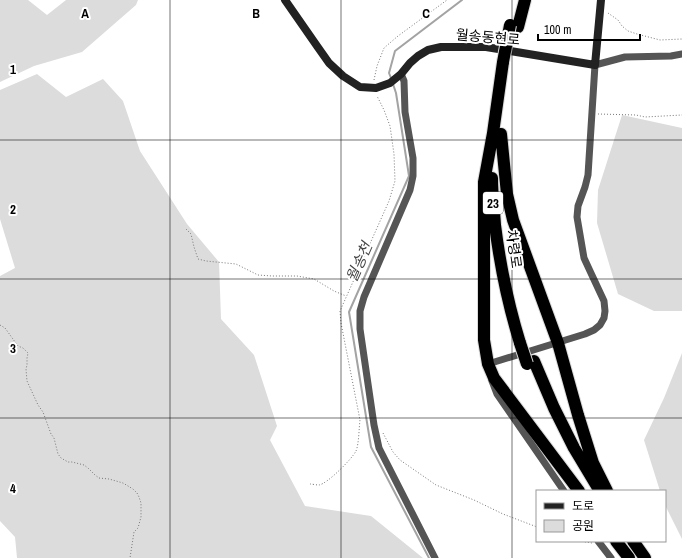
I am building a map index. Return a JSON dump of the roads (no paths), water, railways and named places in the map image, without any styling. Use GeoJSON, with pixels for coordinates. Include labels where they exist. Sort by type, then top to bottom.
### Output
{"type":"FeatureCollection","features":[{"type":"Feature","properties":{"kind":"highway","name":"23"},"geometry":{"type":"LineString","coordinates":[[514,26],[516,0]]}},
{"type":"Feature","properties":{"kind":"highway","name":"23"},"geometry":{"type":"LineString","coordinates":[[514,26],[525,0]]}},
{"type":"Feature","properties":{"kind":"highway","name":"차령로"},"geometry":{"type":"LineString","coordinates":[[514,26],[507,62],[497,133],[500,193],[507,253],[524,342],[530,363]]}},
{"type":"Feature","properties":{"kind":"highway"},"geometry":{"type":"LineString","coordinates":[[497,133],[513,220],[558,343],[593,463],[606,490]]}},
{"type":"Feature","properties":{"kind":"highway"},"geometry":{"type":"LineString","coordinates":[[497,133],[484,182],[484,340],[488,364],[494,378],[578,490]]}},
{"type":"Feature","properties":{"kind":"highway","name":"23"},"geometry":{"type":"LineString","coordinates":[[530,363],[546,411],[567,452],[589,490]]}},
{"type":"Feature","properties":{"kind":"highway","name":"23"},"geometry":{"type":"LineString","coordinates":[[530,363],[574,448],[598,490]]}},
{"type":"Feature","properties":{"kind":"highway"},"geometry":{"type":"LineString","coordinates":[[617,542],[629,558]]}},
{"type":"Feature","properties":{"kind":"highway"},"geometry":{"type":"LineString","coordinates":[[624,542],[641,557]]}},
{"type":"Feature","properties":{"kind":"highway"},"geometry":{"type":"LineString","coordinates":[[634,542],[641,557]]}},
{"type":"Feature","properties":{"kind":"street"},"geometry":{"type":"LineString","coordinates":[[285,0],[329,63],[343,76],[360,87],[374,88],[390,83],[398,76],[404,81],[405,112],[413,158],[413,176],[410,190],[364,297],[360,311],[360,329],[374,425],[379,448],[435,558]]}},
{"type":"Feature","properties":{"kind":"street"},"geometry":{"type":"LineString","coordinates":[[563,490],[497,394],[492,383],[488,364],[558,343],[594,330],[600,325],[604,318],[604,301],[584,258],[577,217],[578,206],[588,175],[601,0]]}},
{"type":"Feature","properties":{"kind":"street","name":"월송동현로"},"geometry":{"type":"LineString","coordinates":[[398,76],[418,56],[428,50],[441,47],[486,47],[595,65]]}},
{"type":"Feature","properties":{"kind":"street"},"geometry":{"type":"LineString","coordinates":[[595,65],[625,57],[670,56],[682,54]]}},
{"type":"Feature","properties":{"kind":"street"},"geometry":{"type":"LineString","coordinates":[[599,542],[612,558]]}},
{"type":"Feature","properties":{"kind":"waterway","name":"월송천"},"geometry":{"type":"LineString","coordinates":[[391,78],[389,73],[395,51],[462,0]]}},
{"type":"Feature","properties":{"kind":"waterway","name":"월송천"},"geometry":{"type":"LineString","coordinates":[[393,84],[396,93],[409,176],[349,312],[371,447],[429,558]]}}]}
